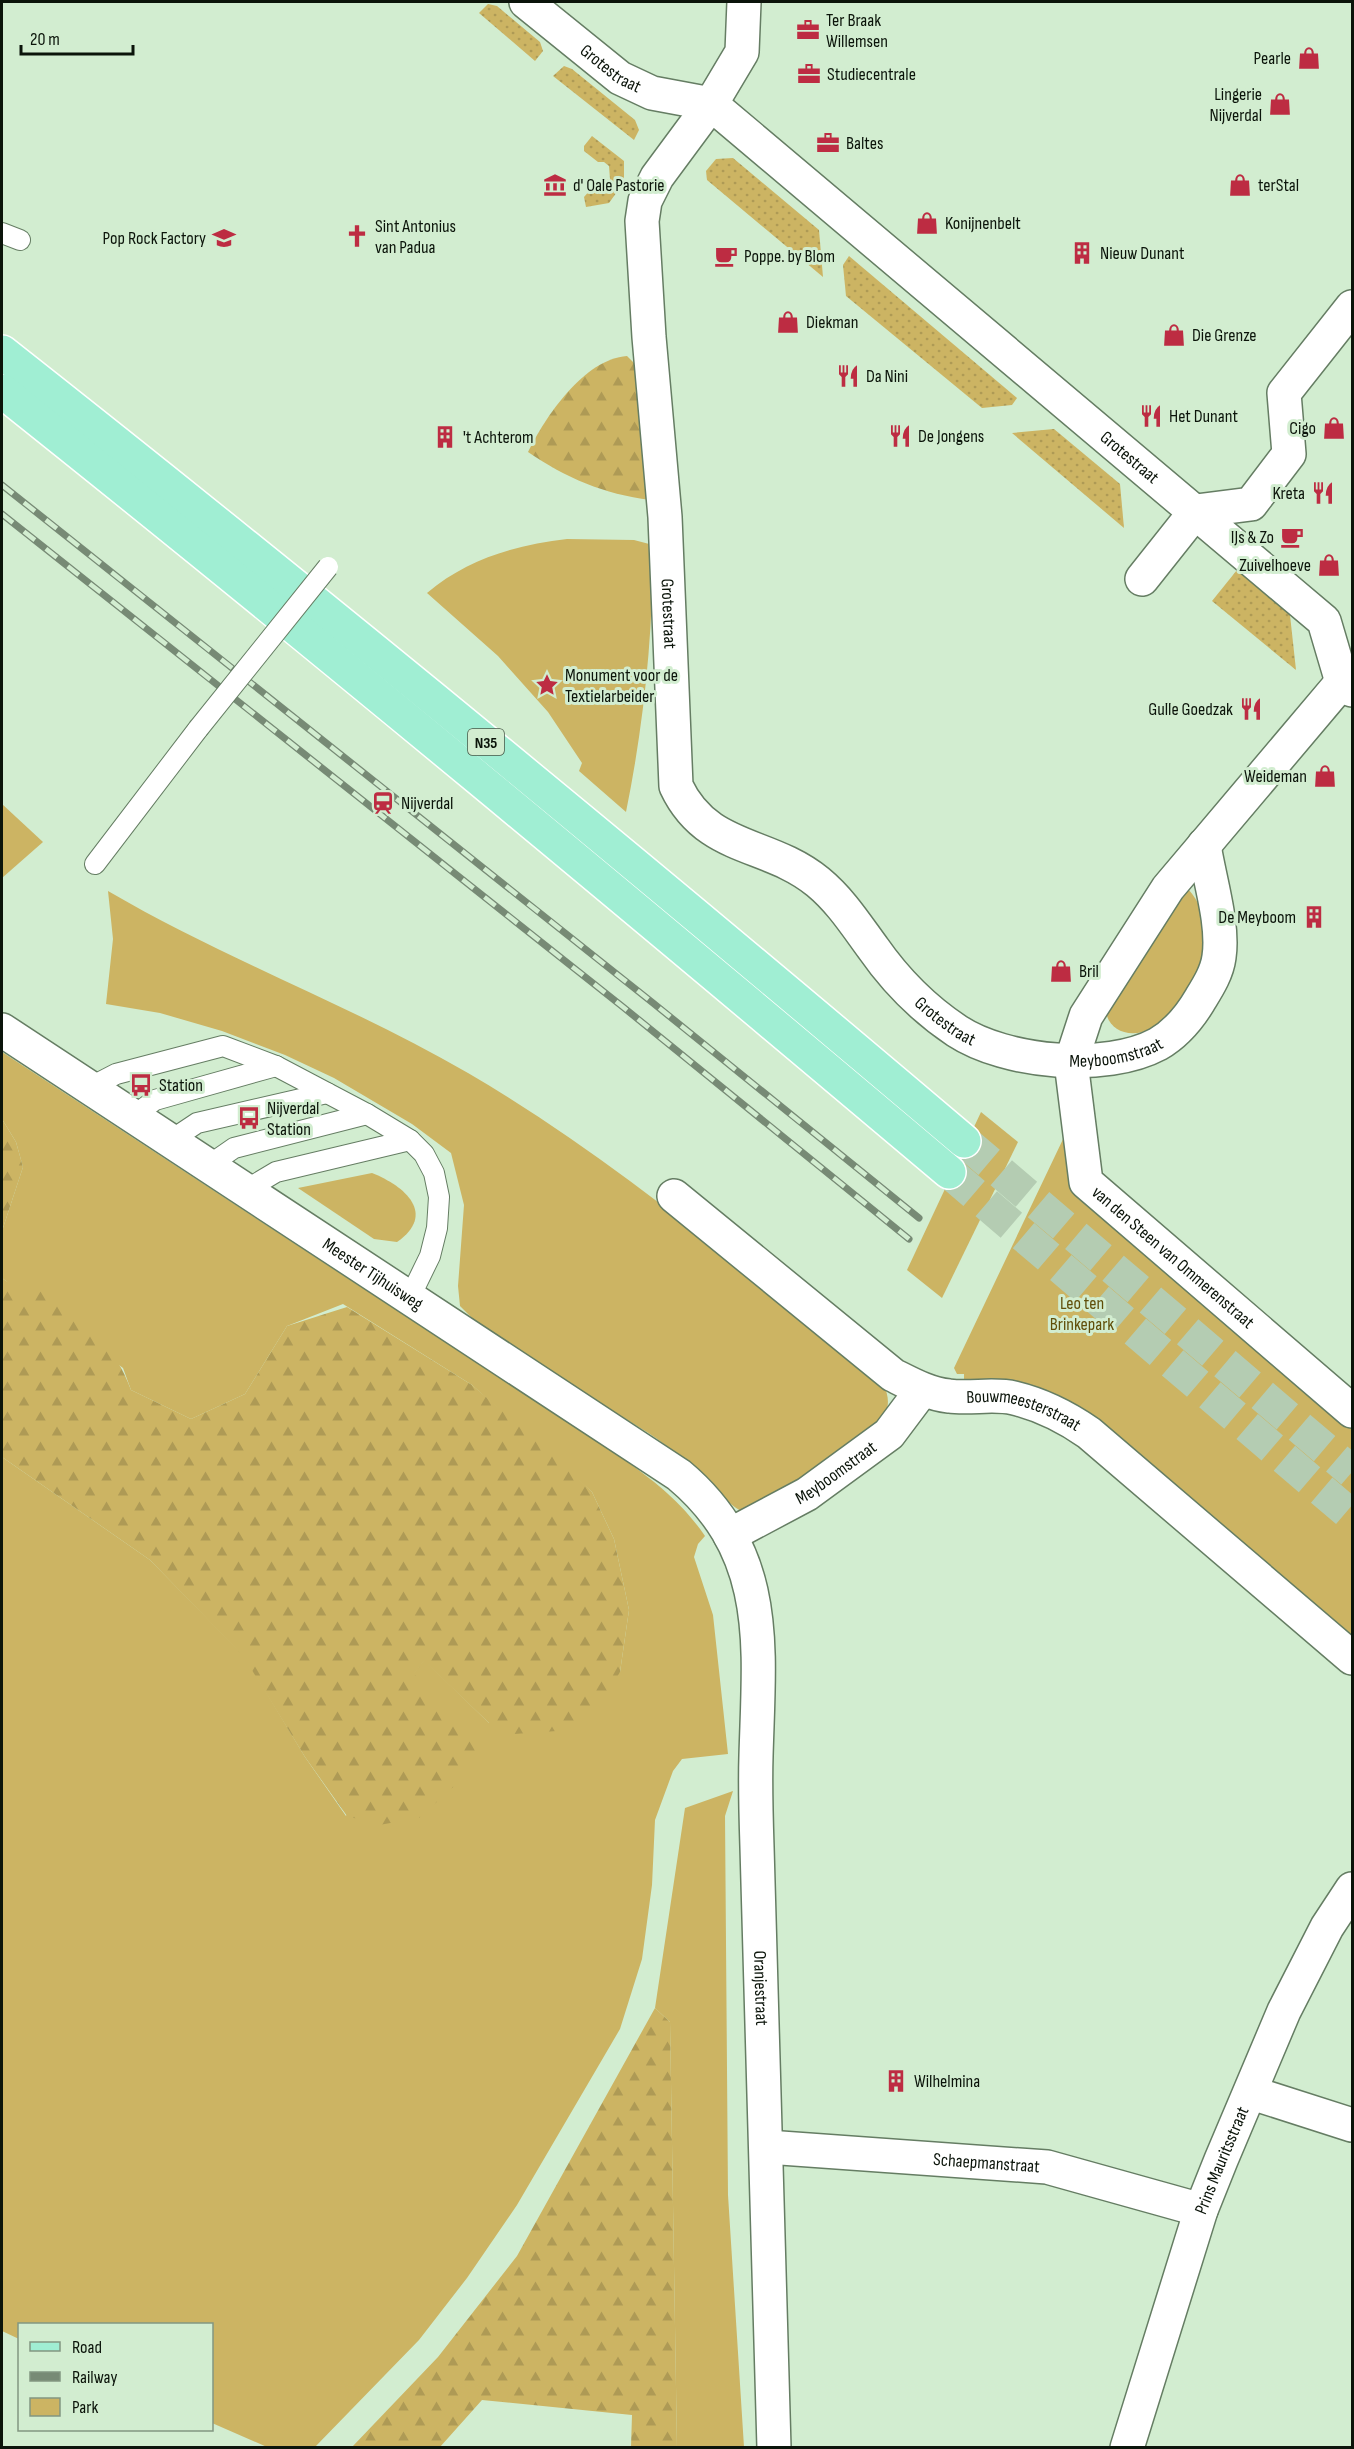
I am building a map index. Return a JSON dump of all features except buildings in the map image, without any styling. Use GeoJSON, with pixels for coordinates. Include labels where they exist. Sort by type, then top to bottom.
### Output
{"type":"FeatureCollection","features":[{"type":"Feature","properties":{"kind":"main road","name":"N35"},"geometry":{"type":"LineString","coordinates":[[2,352],[230,532],[718,933],[964,1141]]}},
{"type":"Feature","properties":{"kind":"main road","name":"N35"},"geometry":{"type":"LineString","coordinates":[[2,391],[462,764],[949,1172]]}},
{"type":"Feature","properties":{"kind":"street","name":"Grotestraat"},"geometry":{"type":"LineString","coordinates":[[526,2],[620,78],[652,93],[711,104],[1324,621],[1347,686]]}},
{"type":"Feature","properties":{"kind":"street"},"geometry":{"type":"LineString","coordinates":[[711,104],[742,52],[744,2]]}},
{"type":"Feature","properties":{"kind":"street","name":"Grotestraat"},"geometry":{"type":"LineString","coordinates":[[711,104],[657,177],[645,201],[642,221],[649,337],[665,516],[676,786],[685,805],[699,821],[716,833],[788,862],[824,887],[838,900],[874,950],[914,998],[951,1027],[990,1047],[1036,1058],[1071,1062]]}},
{"type":"Feature","properties":{"kind":"street"},"geometry":{"type":"LineString","coordinates":[[1142,579],[1196,511],[1251,504],[1264,488],[1289,454],[1284,393],[1353,307]]}},
{"type":"Feature","properties":{"kind":"street","name":"Meyboomstraat"},"geometry":{"type":"LineString","coordinates":[[1204,845],[1219,934],[1219,957],[1214,977],[1194,1010],[1178,1030],[1157,1044],[1096,1060],[1071,1062],[1086,1016],[1107,979],[1168,888],[1204,845],[1347,686]]}},
{"type":"Feature","properties":{"kind":"street","name":"Meester Tijhuisweg"},"geometry":{"type":"LineString","coordinates":[[2,1030],[679,1475],[707,1501],[730,1535]]}},
{"type":"Feature","properties":{"kind":"street","name":"van den Steen van Ommerenstraat"},"geometry":{"type":"LineString","coordinates":[[1071,1062],[1086,1182],[1353,1411]]}},
{"type":"Feature","properties":{"kind":"street","name":"Bouwmeesterstraat"},"geometry":{"type":"LineString","coordinates":[[674,1196],[893,1375],[922,1390],[950,1396],[1013,1398],[1042,1406],[1068,1418],[1089,1433],[1353,1658]]}},
{"type":"Feature","properties":{"kind":"street","name":"Meyboomstraat"},"geometry":{"type":"LineString","coordinates":[[730,1535],[807,1494],[889,1434],[922,1390]]}},
{"type":"Feature","properties":{"kind":"street","name":"Oranjestraat"},"geometry":{"type":"LineString","coordinates":[[730,1535],[749,1575],[756,1615],[759,1712],[756,1758],[757,1847],[774,2448]]}},
{"type":"Feature","properties":{"kind":"street","name":"Prins Mauritsstraat"},"geometry":{"type":"LineString","coordinates":[[1127,2448],[1202,2210],[1284,2011],[1327,1927],[1353,1888]]}},
{"type":"Feature","properties":{"kind":"street"},"geometry":{"type":"LineString","coordinates":[[1252,2092],[1353,2125]]}},
{"type":"Feature","properties":{"kind":"street","name":"Schaepmanstraat"},"geometry":{"type":"LineString","coordinates":[[767,2146],[1047,2167],[1202,2210]]}},
{"type":"Feature","properties":{"kind":"lane"},"geometry":{"type":"LineString","coordinates":[[2,233],[20,240]]}},
{"type":"Feature","properties":{"kind":"lane"},"geometry":{"type":"LineString","coordinates":[[95,864],[198,729],[328,567]]}},
{"type":"Feature","properties":{"kind":"lane"},"geometry":{"type":"LineString","coordinates":[[89,1088],[116,1074],[137,1067],[224,1046],[276,1066],[367,1114],[410,1140],[424,1154],[434,1173],[439,1197],[437,1228],[430,1256],[410,1297]]}},
{"type":"Feature","properties":{"kind":"lane"},"geometry":{"type":"LineString","coordinates":[[132,1117],[155,1100],[276,1066]]}},
{"type":"Feature","properties":{"kind":"lane"},"geometry":{"type":"LineString","coordinates":[[170,1141],[197,1123],[327,1093]]}},
{"type":"Feature","properties":{"kind":"lane"},"geometry":{"type":"LineString","coordinates":[[208,1166],[234,1148],[367,1114]]}},
{"type":"Feature","properties":{"kind":"lane"},"geometry":{"type":"LineString","coordinates":[[246,1190],[276,1172],[410,1140]]}},
{"type":"Feature","properties":{"kind":"green space"},"geometry":{"type":"Polygon","coordinates":[[[488,4],[497,6],[540,42],[543,51],[535,61],[479,13],[488,4]]]}},
{"type":"Feature","properties":{"kind":"green space"},"geometry":{"type":"Polygon","coordinates":[[[564,66],[572,69],[635,120],[639,130],[634,140],[553,76],[564,66]]]}},
{"type":"Feature","properties":{"kind":"green space"},"geometry":{"type":"Polygon","coordinates":[[[592,136],[624,161],[624,182],[609,203],[586,207],[584,197],[598,181],[610,179],[609,166],[604,162],[598,162],[584,151],[584,146],[592,136]]]}},
{"type":"Feature","properties":{"kind":"green space"},"geometry":{"type":"Polygon","coordinates":[[[733,158],[819,230],[823,277],[707,180],[706,171],[716,159],[733,158]]]}},
{"type":"Feature","properties":{"kind":"green space"},"geometry":{"type":"Polygon","coordinates":[[[849,256],[1017,398],[1012,405],[982,408],[846,296],[843,265],[849,256]]]}},
{"type":"Feature","properties":{"kind":"green space"},"geometry":{"type":"Polygon","coordinates":[[[627,356],[636,365],[650,500],[617,494],[586,484],[528,452],[555,407],[581,378],[596,367],[627,356]]]}},
{"type":"Feature","properties":{"kind":"green space"},"geometry":{"type":"Polygon","coordinates":[[[1054,429],[1120,484],[1124,528],[1012,433],[1054,429]]]}},
{"type":"Feature","properties":{"kind":"green space"},"geometry":{"type":"Polygon","coordinates":[[[567,539],[634,540],[653,545],[646,679],[638,745],[626,812],[579,771],[582,763],[548,712],[498,656],[427,593],[459,571],[493,556],[529,545],[567,539]]]}},
{"type":"Feature","properties":{"kind":"green space"},"geometry":{"type":"Polygon","coordinates":[[[1237,570],[1290,615],[1296,670],[1212,601],[1237,570]]]}},
{"type":"Feature","properties":{"kind":"green space"},"geometry":{"type":"Polygon","coordinates":[[[2,804],[43,842],[2,878],[2,804]]]}},
{"type":"Feature","properties":{"kind":"green space"},"geometry":{"type":"Polygon","coordinates":[[[1188,889],[1199,905],[1204,924],[1204,944],[1200,964],[1192,983],[1181,1001],[1152,1028],[1133,1033],[1117,1029],[1107,1016],[1107,997],[1188,889]]]}},
{"type":"Feature","properties":{"kind":"green space"},"geometry":{"type":"Polygon","coordinates":[[[108,891],[197,939],[424,1048],[523,1107],[577,1143],[732,1260],[883,1383],[888,1402],[883,1416],[864,1434],[780,1493],[750,1508],[740,1510],[735,1507],[664,1444],[477,1323],[460,1306],[458,1286],[464,1205],[451,1153],[412,1124],[334,1078],[285,1055],[222,1031],[160,1013],[106,1004],[113,939],[108,891]]]}},
{"type":"Feature","properties":{"kind":"green space"},"geometry":{"type":"Polygon","coordinates":[[[2,1052],[621,1457],[677,1502],[705,1536],[698,1544],[694,1557],[713,1615],[728,1754],[682,1759],[673,1771],[655,1820],[652,1885],[642,1959],[620,2029],[517,2205],[467,2278],[419,2340],[315,2447],[267,2447],[213,2423],[213,2323],[18,2323],[18,2339],[2,2331],[2,1457],[150,1560],[245,1657],[305,1757],[346,1816],[414,1673],[424,1660],[489,1723],[620,1672],[629,1610],[614,1539],[592,1492],[472,1385],[343,1304],[287,1326],[245,1394],[191,1419],[131,1390],[123,1368],[2,1278],[2,1231],[23,1167],[16,1142],[2,1119],[2,1052]]]}},
{"type":"Feature","properties":{"kind":"green space"},"geometry":{"type":"Polygon","coordinates":[[[981,1112],[1018,1142],[942,1298],[907,1270],[981,1112]]]}},
{"type":"Feature","properties":{"kind":"green space"},"geometry":{"type":"Polygon","coordinates":[[[2,1119],[16,1142],[23,1167],[2,1231],[2,1119]]]}},
{"type":"Feature","properties":{"kind":"green space","name":"Leo ten Brinkepark"},"geometry":{"type":"Polygon","coordinates":[[[1065,1135],[1071,1182],[1352,1425],[1352,1645],[1094,1423],[964,1385],[964,1374],[957,1374],[954,1368],[1065,1135]]]}},
{"type":"Feature","properties":{"kind":"green space"},"geometry":{"type":"Polygon","coordinates":[[[372,1173],[395,1185],[412,1202],[415,1221],[409,1232],[397,1242],[374,1239],[298,1188],[372,1173]]]}},
{"type":"Feature","properties":{"kind":"green space"},"geometry":{"type":"Polygon","coordinates":[[[2,1278],[45,1293],[73,1310],[108,1346],[131,1390],[191,1419],[245,1394],[287,1326],[347,1307],[472,1385],[556,1457],[592,1492],[614,1539],[629,1610],[620,1672],[601,1703],[587,1719],[571,1730],[514,1734],[489,1723],[424,1661],[414,1674],[482,1750],[461,1780],[419,1818],[379,1825],[347,1816],[305,1757],[244,1657],[150,1560],[2,1457],[2,1278]]]}},
{"type":"Feature","properties":{"kind":"green space"},"geometry":{"type":"Polygon","coordinates":[[[733,1791],[725,1816],[728,2195],[744,2447],[677,2447],[670,2022],[655,2008],[685,1808],[733,1791]]]}},
{"type":"Feature","properties":{"kind":"green space"},"geometry":{"type":"Polygon","coordinates":[[[655,2008],[670,2022],[677,2447],[631,2447],[632,2415],[482,2400],[440,2447],[352,2447],[438,2357],[517,2256],[655,2008]]]}},
{"type":"Feature","properties":{"kind":"tunnel"},"geometry":{"type":"LineString","coordinates":[[964,1141],[1352,1472]]}},
{"type":"Feature","properties":{"kind":"tunnel"},"geometry":{"type":"LineString","coordinates":[[949,1172],[1352,1516]]}},
{"type":"Feature","properties":{"kind":"railway"},"geometry":{"type":"LineString","coordinates":[[2,485],[653,1003],[919,1218]]}},
{"type":"Feature","properties":{"kind":"railway"},"geometry":{"type":"LineString","coordinates":[[2,514],[623,1007],[909,1239]]}},
{"type":"Feature","properties":{"kind":"place","name":"Ter Braak Willemsen"},"geometry":{"type":"Point","coordinates":[808,30]}},
{"type":"Feature","properties":{"kind":"place","name":"Pearle"},"geometry":{"type":"Point","coordinates":[1309,58]}},
{"type":"Feature","properties":{"kind":"place","name":"Studiecentrale"},"geometry":{"type":"Point","coordinates":[809,74]}},
{"type":"Feature","properties":{"kind":"place","name":"Lingerie Nijverdal"},"geometry":{"type":"Point","coordinates":[1280,104]}},
{"type":"Feature","properties":{"kind":"place","name":"Baltes"},"geometry":{"type":"Point","coordinates":[828,143]}},
{"type":"Feature","properties":{"kind":"place","name":"d' Oale Pastorie"},"geometry":{"type":"Point","coordinates":[555,185]}},
{"type":"Feature","properties":{"kind":"place","name":"terStal"},"geometry":{"type":"Point","coordinates":[1240,185]}},
{"type":"Feature","properties":{"kind":"place","name":"Konijnenbelt"},"geometry":{"type":"Point","coordinates":[927,223]}},
{"type":"Feature","properties":{"kind":"place","name":"Sint Antonius van Padua"},"geometry":{"type":"Point","coordinates":[357,236]}},
{"type":"Feature","properties":{"kind":"place","name":"Pop Rock Factory"},"geometry":{"type":"Point","coordinates":[224,238]}},
{"type":"Feature","properties":{"kind":"place","name":"Nieuw Dunant"},"geometry":{"type":"Point","coordinates":[1082,253]}},
{"type":"Feature","properties":{"kind":"place","name":"Poppe. by Blom"},"geometry":{"type":"Point","coordinates":[726,256]}},
{"type":"Feature","properties":{"kind":"place","name":"Diekman"},"geometry":{"type":"Point","coordinates":[788,322]}},
{"type":"Feature","properties":{"kind":"place","name":"Die Grenze"},"geometry":{"type":"Point","coordinates":[1174,335]}},
{"type":"Feature","properties":{"kind":"place","name":"Da Nini"},"geometry":{"type":"Point","coordinates":[848,376]}},
{"type":"Feature","properties":{"kind":"place","name":"Het Dunant"},"geometry":{"type":"Point","coordinates":[1151,416]}},
{"type":"Feature","properties":{"kind":"place","name":"Cigo"},"geometry":{"type":"Point","coordinates":[1334,428]}},
{"type":"Feature","properties":{"kind":"place","name":"De Jongens"},"geometry":{"type":"Point","coordinates":[900,436]}},
{"type":"Feature","properties":{"kind":"place","name":"'t Achterom"},"geometry":{"type":"Point","coordinates":[445,437]}},
{"type":"Feature","properties":{"kind":"place","name":"Kreta"},"geometry":{"type":"Point","coordinates":[1323,493]}},
{"type":"Feature","properties":{"kind":"place","name":"IJs & Zo"},"geometry":{"type":"Point","coordinates":[1292,537]}},
{"type":"Feature","properties":{"kind":"place","name":"Zuivelhoeve"},"geometry":{"type":"Point","coordinates":[1329,565]}},
{"type":"Feature","properties":{"kind":"place","name":"Monument voor de Textielarbeider"},"geometry":{"type":"Point","coordinates":[547,685]}},
{"type":"Feature","properties":{"kind":"place","name":"Gulle Goedzak"},"geometry":{"type":"Point","coordinates":[1251,709]}},
{"type":"Feature","properties":{"kind":"place","name":"Weideman"},"geometry":{"type":"Point","coordinates":[1325,776]}},
{"type":"Feature","properties":{"kind":"place","name":"Nijverdal"},"geometry":{"type":"Point","coordinates":[383,803]}},
{"type":"Feature","properties":{"kind":"place","name":"De Meyboom"},"geometry":{"type":"Point","coordinates":[1314,917]}},
{"type":"Feature","properties":{"kind":"place","name":"Bril"},"geometry":{"type":"Point","coordinates":[1061,971]}},
{"type":"Feature","properties":{"kind":"place","name":"Station"},"geometry":{"type":"Point","coordinates":[141,1085]}},
{"type":"Feature","properties":{"kind":"place","name":"Nijverdal Station"},"geometry":{"type":"Point","coordinates":[249,1118]}},
{"type":"Feature","properties":{"kind":"place","name":"Wilhelmina"},"geometry":{"type":"Point","coordinates":[896,2081]}}]}
